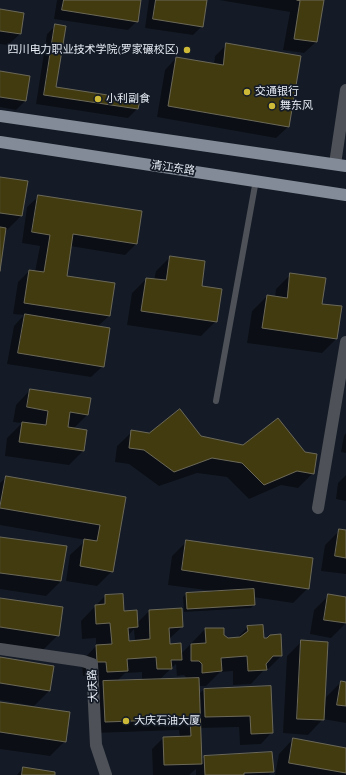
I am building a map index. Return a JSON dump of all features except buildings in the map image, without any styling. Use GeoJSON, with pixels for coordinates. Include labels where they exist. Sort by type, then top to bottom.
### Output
{"type":"FeatureCollection","features":[{"type":"Feature","properties":{"kind":"main road"},"geometry":{"type":"LineString","coordinates":[[0,116],[341,165]]}},
{"type":"Feature","properties":{"kind":"main road","name":"清江东路"},"geometry":{"type":"LineString","coordinates":[[0,142],[346,195]]}},
{"type":"Feature","properties":{"kind":"street"},"geometry":{"type":"LineString","coordinates":[[341,165],[346,90]]}},
{"type":"Feature","properties":{"kind":"street"},"geometry":{"type":"LineString","coordinates":[[318,508],[346,342]]}},
{"type":"Feature","properties":{"kind":"street","name":"大庆路"},"geometry":{"type":"LineString","coordinates":[[0,649],[83,661],[92,664],[96,745],[106,775]]}},
{"type":"Feature","properties":{"kind":"lane"},"geometry":{"type":"LineString","coordinates":[[216,401],[256,180]]}},
{"type":"Feature","properties":{"kind":"place","name":"四川电力职业技术学院(罗家碾校区)"},"geometry":{"type":"Point","coordinates":[187,50]}},
{"type":"Feature","properties":{"kind":"place","name":"交通银行"},"geometry":{"type":"Point","coordinates":[247,92]}},
{"type":"Feature","properties":{"kind":"place","name":"小利副食"},"geometry":{"type":"Point","coordinates":[98,99]}},
{"type":"Feature","properties":{"kind":"place","name":"舞东风"},"geometry":{"type":"Point","coordinates":[272,106]}},
{"type":"Feature","properties":{"kind":"place","name":"大庆石油大厦"},"geometry":{"type":"Point","coordinates":[126,721]}}]}
